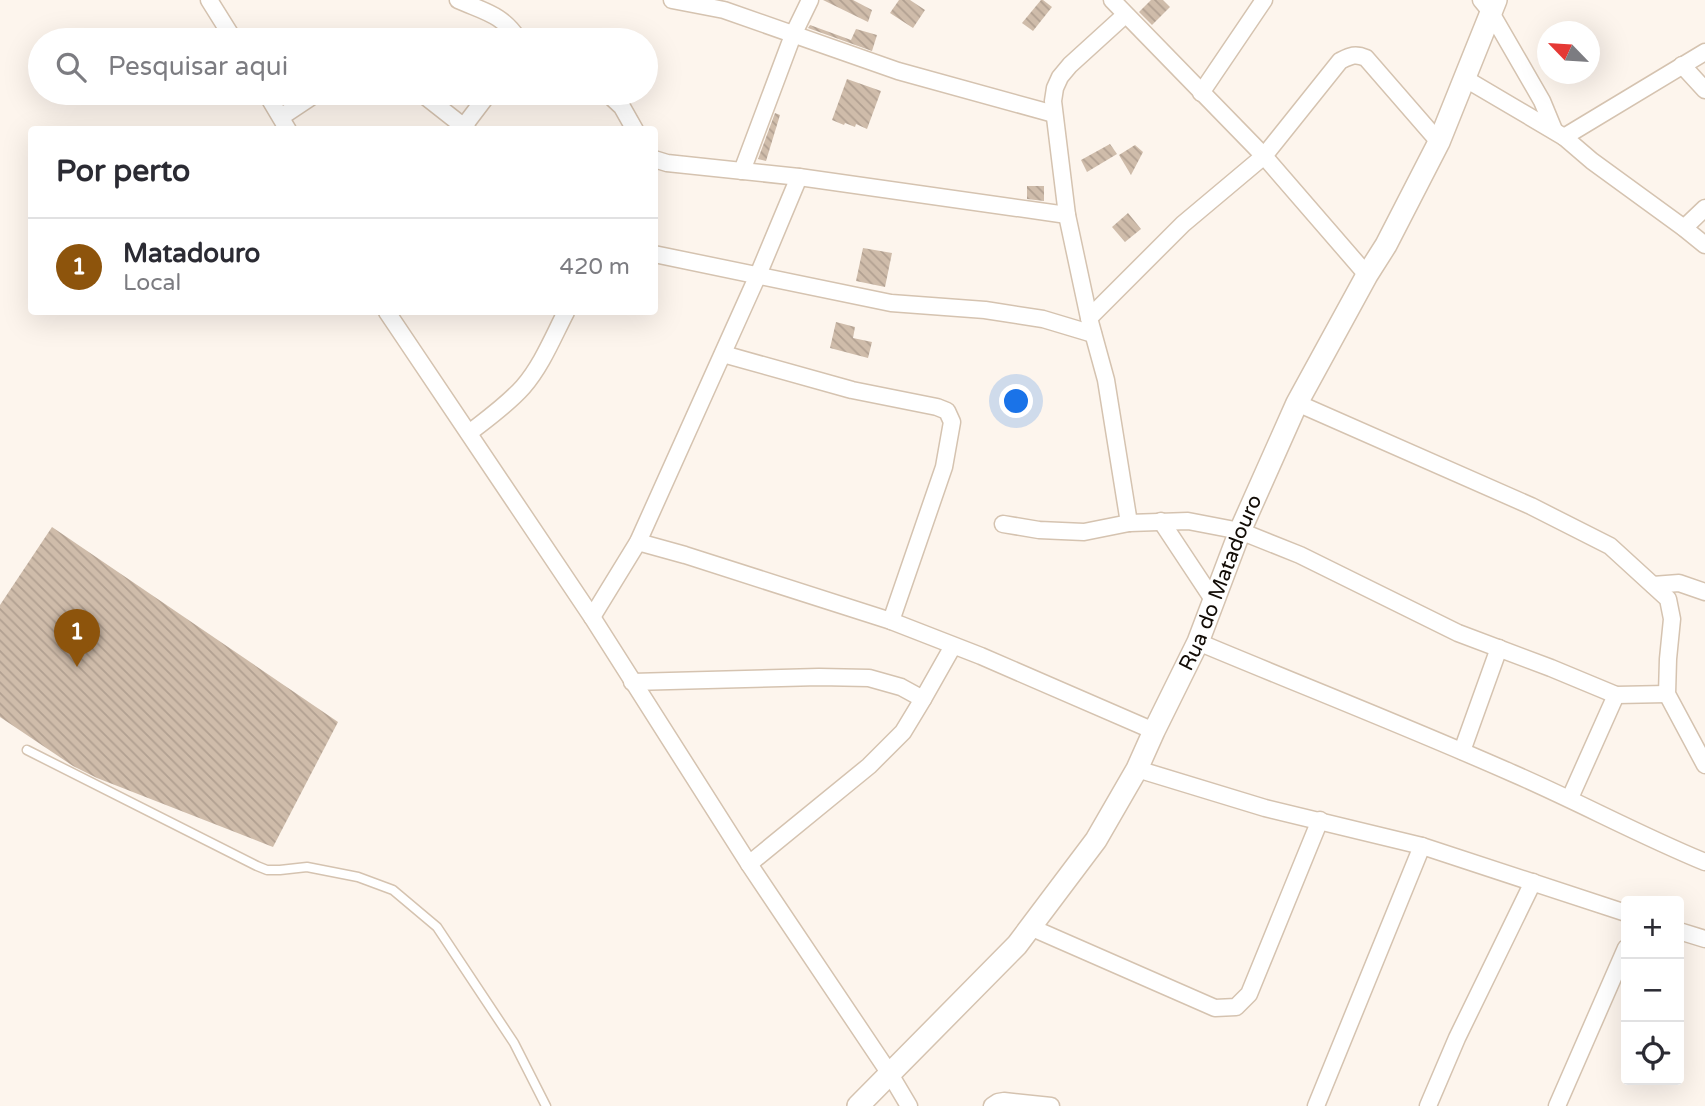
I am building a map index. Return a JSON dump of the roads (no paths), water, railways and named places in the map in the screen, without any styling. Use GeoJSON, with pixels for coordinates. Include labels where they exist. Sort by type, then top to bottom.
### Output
{"type":"FeatureCollection","features":[{"type":"Feature","properties":{"kind":"street"},"geometry":{"type":"LineString","coordinates":[[209,0],[226,28]]}},
{"type":"Feature","properties":{"kind":"street"},"geometry":{"type":"LineString","coordinates":[[458,0],[499,18],[511,28]]}},
{"type":"Feature","properties":{"kind":"street"},"geometry":{"type":"LineString","coordinates":[[671,0],[724,10],[898,71],[1054,114]]}},
{"type":"Feature","properties":{"kind":"street"},"geometry":{"type":"LineString","coordinates":[[743,171],[793,35],[810,0]]}},
{"type":"Feature","properties":{"kind":"street"},"geometry":{"type":"LineString","coordinates":[[1201,93],[1264,0]]}},
{"type":"Feature","properties":{"kind":"street"},"geometry":{"type":"LineString","coordinates":[[1129,523],[1106,380],[1091,326],[1068,215],[1053,101],[1060,78],[1117,4],[1264,156],[1367,275]]}},
{"type":"Feature","properties":{"kind":"street"},"geometry":{"type":"LineString","coordinates":[[1489,4],[1559,133]]}},
{"type":"Feature","properties":{"kind":"street","name":"Rua do Matadouro"},"geometry":{"type":"LineString","coordinates":[[858,1106],[1017,945],[1096,840],[1137,769],[1198,642],[1240,531],[1297,403],[1386,245],[1439,142],[1489,4]]}},
{"type":"Feature","properties":{"kind":"street"},"geometry":{"type":"LineString","coordinates":[[1559,133],[1705,52]]}},
{"type":"Feature","properties":{"kind":"street"},"geometry":{"type":"LineString","coordinates":[[1091,326],[1184,224],[1264,156],[1340,61],[1357,54],[1366,58],[1439,142]]}},
{"type":"Feature","properties":{"kind":"street"},"geometry":{"type":"LineString","coordinates":[[1682,65],[1705,90]]}},
{"type":"Feature","properties":{"kind":"street"},"geometry":{"type":"LineString","coordinates":[[1464,78],[1559,133],[1592,161],[1705,245]]}},
{"type":"Feature","properties":{"kind":"street"},"geometry":{"type":"LineString","coordinates":[[274,105],[285,123],[304,105]]}},
{"type":"Feature","properties":{"kind":"street"},"geometry":{"type":"LineString","coordinates":[[436,105],[463,126]]}},
{"type":"Feature","properties":{"kind":"street"},"geometry":{"type":"LineString","coordinates":[[467,126],[481,105]]}},
{"type":"Feature","properties":{"kind":"street"},"geometry":{"type":"LineString","coordinates":[[620,105],[633,126]]}},
{"type":"Feature","properties":{"kind":"street"},"geometry":{"type":"LineString","coordinates":[[658,160],[691,167],[799,177],[1068,215]]}},
{"type":"Feature","properties":{"kind":"street"},"geometry":{"type":"LineString","coordinates":[[592,617],[638,542],[799,177]]}},
{"type":"Feature","properties":{"kind":"street"},"geometry":{"type":"LineString","coordinates":[[1684,228],[1705,208]]}},
{"type":"Feature","properties":{"kind":"street"},"geometry":{"type":"LineString","coordinates":[[658,255],[891,303],[985,310],[1091,326]]}},
{"type":"Feature","properties":{"kind":"street"},"geometry":{"type":"LineString","coordinates":[[390,315],[592,617],[749,864],[909,1106]]}},
{"type":"Feature","properties":{"kind":"street"},"geometry":{"type":"LineString","coordinates":[[468,433],[522,388],[546,353],[565,315]]}},
{"type":"Feature","properties":{"kind":"street"},"geometry":{"type":"LineString","coordinates":[[723,354],[852,390],[947,411],[952,422],[944,467],[891,621]]}},
{"type":"Feature","properties":{"kind":"street"},"geometry":{"type":"LineString","coordinates":[[1297,403],[1531,506],[1610,546],[1668,599],[1672,619],[1667,694],[1705,765]]}},
{"type":"Feature","properties":{"kind":"street"},"geometry":{"type":"LineString","coordinates":[[1161,521],[1214,601]]}},
{"type":"Feature","properties":{"kind":"street"},"geometry":{"type":"LineString","coordinates":[[1003,524],[1084,533],[1129,523],[1188,521],[1240,531],[1300,555],[1458,633],[1616,695],[1667,694]]}},
{"type":"Feature","properties":{"kind":"street"},"geometry":{"type":"LineString","coordinates":[[638,542],[891,621],[981,656],[1154,731]]}},
{"type":"Feature","properties":{"kind":"street"},"geometry":{"type":"LineString","coordinates":[[1653,585],[1679,583],[1705,592]]}},
{"type":"Feature","properties":{"kind":"street"},"geometry":{"type":"LineString","coordinates":[[1198,642],[1462,751],[1570,798],[1705,862]]}},
{"type":"Feature","properties":{"kind":"street"},"geometry":{"type":"LineString","coordinates":[[749,864],[869,766],[902,732],[953,646]]}},
{"type":"Feature","properties":{"kind":"street"},"geometry":{"type":"LineString","coordinates":[[1462,751],[1499,648]]}},
{"type":"Feature","properties":{"kind":"street"},"geometry":{"type":"LineString","coordinates":[[632,682],[869,678],[901,687],[923,699]]}},
{"type":"Feature","properties":{"kind":"street"},"geometry":{"type":"LineString","coordinates":[[1570,798],[1616,695]]}},
{"type":"Feature","properties":{"kind":"street"},"geometry":{"type":"LineString","coordinates":[[1137,769],[1265,808],[1422,846],[1621,911]]}},
{"type":"Feature","properties":{"kind":"street"},"geometry":{"type":"LineString","coordinates":[[1030,928],[1214,1008],[1236,1007],[1249,994],[1320,820]]}},
{"type":"Feature","properties":{"kind":"street"},"geometry":{"type":"LineString","coordinates":[[1317,1106],[1422,846]]}},
{"type":"Feature","properties":{"kind":"street"},"geometry":{"type":"LineString","coordinates":[[1428,1106],[1457,1038],[1532,882]]}},
{"type":"Feature","properties":{"kind":"street"},"geometry":{"type":"LineString","coordinates":[[1684,933],[1705,939]]}},
{"type":"Feature","properties":{"kind":"street"},"geometry":{"type":"LineString","coordinates":[[1557,1106],[1621,959]]}},
{"type":"Feature","properties":{"kind":"street"},"geometry":{"type":"LineString","coordinates":[[992,1106],[1004,1101],[1051,1106]]}},
{"type":"Feature","properties":{"kind":"lane"},"geometry":{"type":"LineString","coordinates":[[27,750],[257,866],[268,870],[307,867],[358,877],[393,890],[437,927],[514,1043],[547,1106]]}},
{"type":"Feature","properties":{"kind":"place","name":"Matadouro"},"geometry":{"type":"Point","coordinates":[77,667]}}]}
